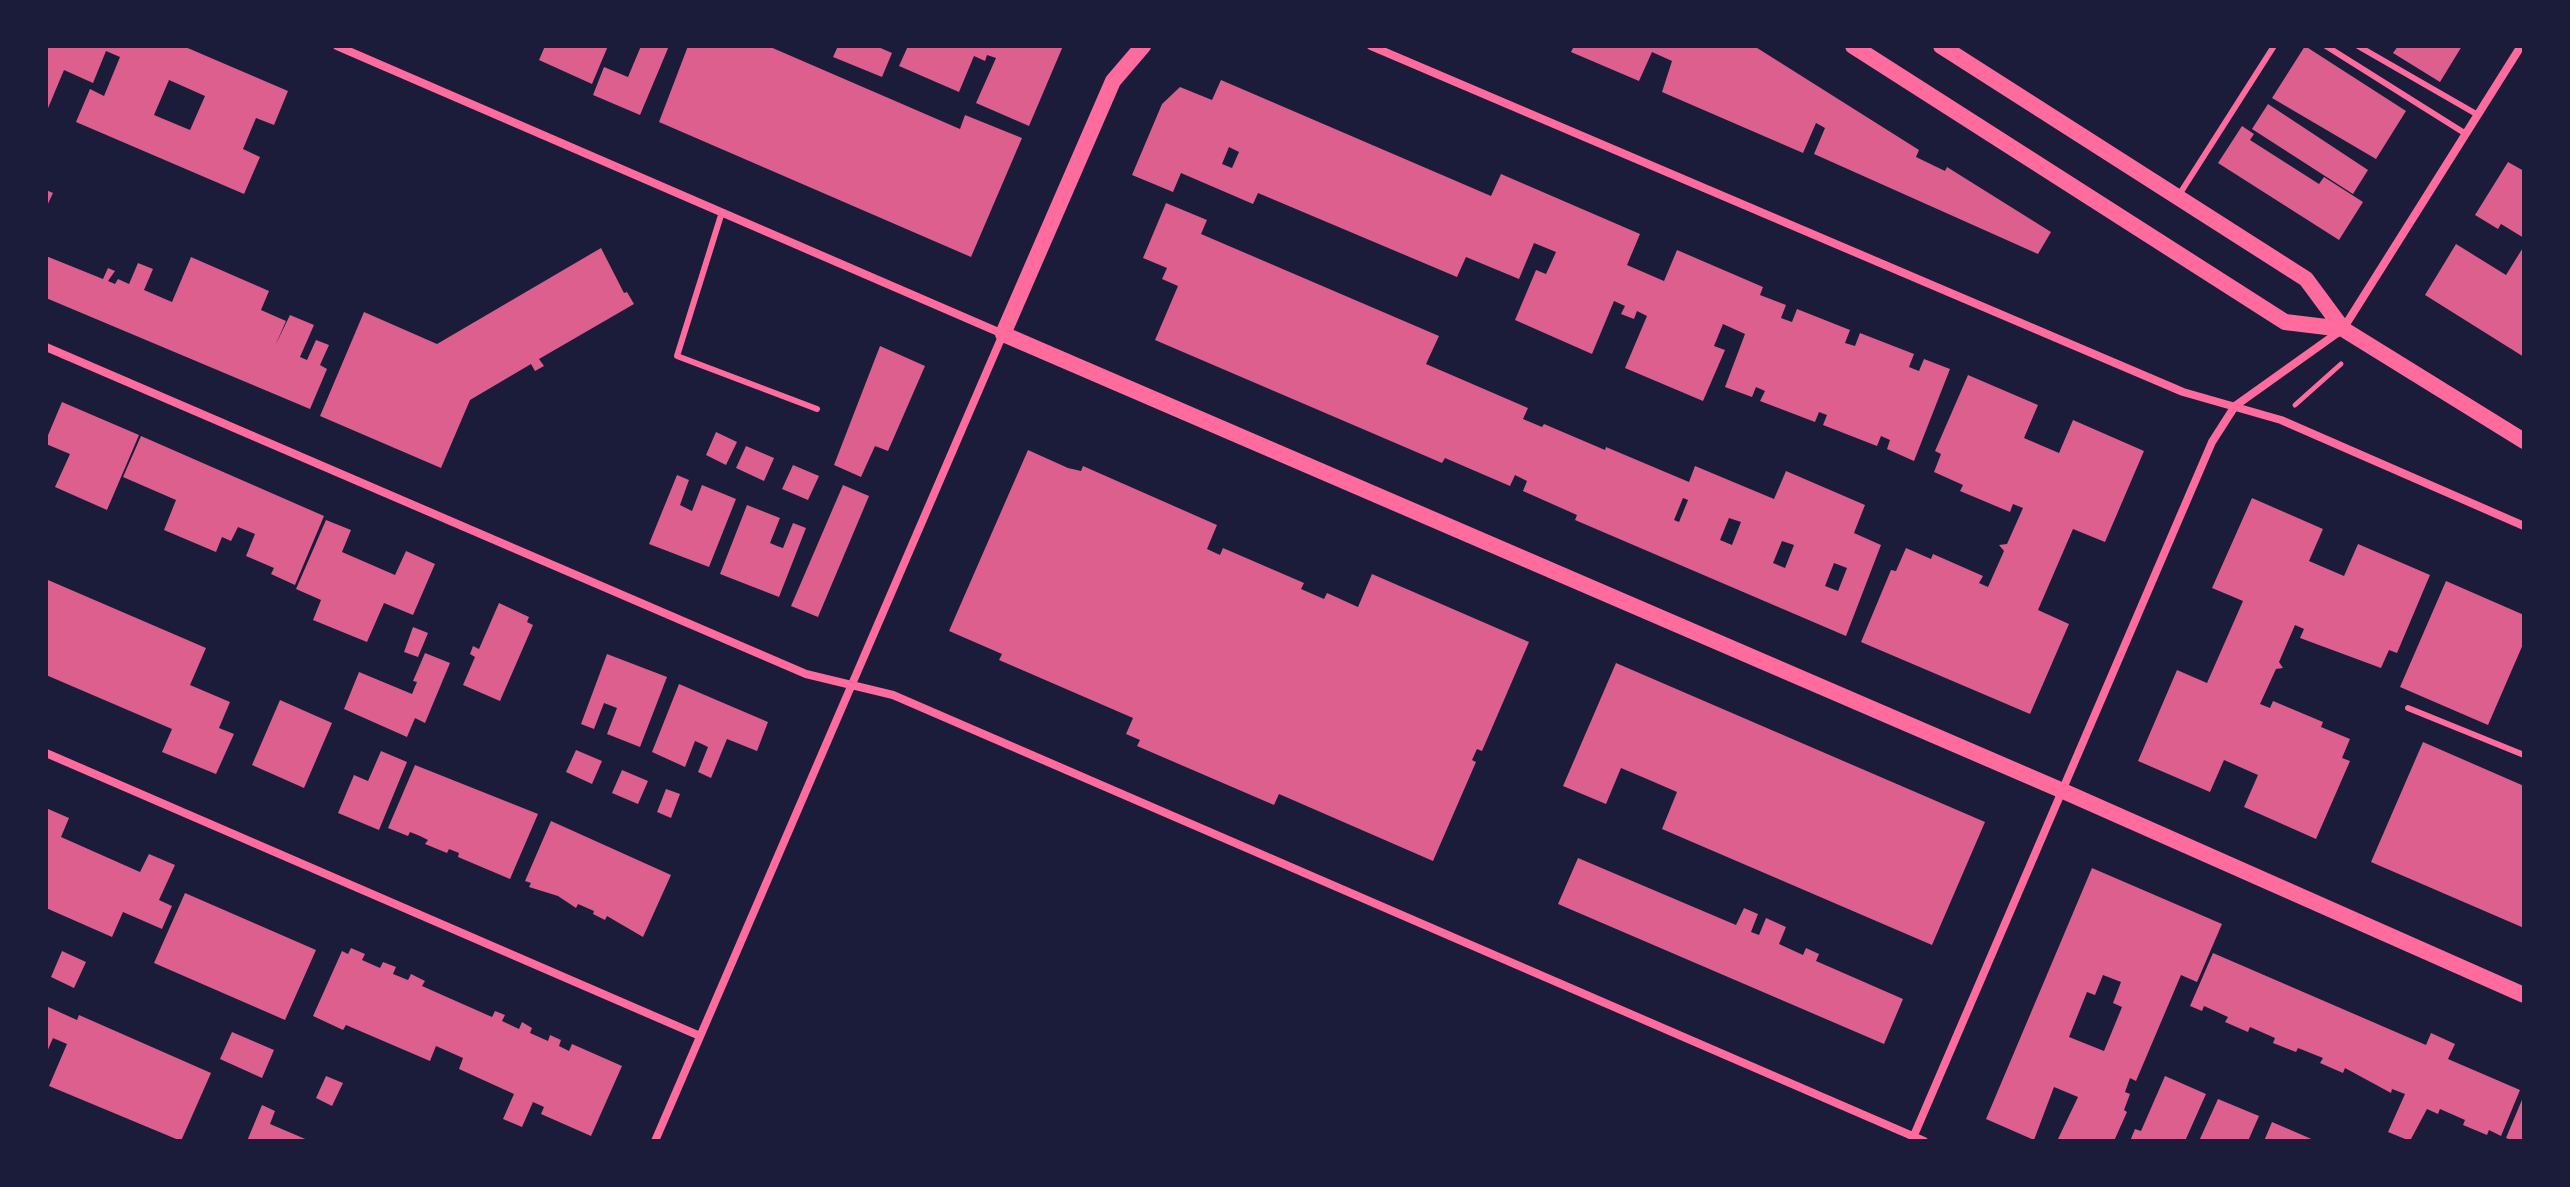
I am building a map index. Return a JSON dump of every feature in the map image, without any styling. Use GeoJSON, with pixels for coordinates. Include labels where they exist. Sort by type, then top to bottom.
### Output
{"type":"FeatureCollection","features":[{"type":"Feature","properties":{"kind":"main road"},"geometry":{"type":"LineString","coordinates":[[1143,46],[1113,81],[1003,334],[2063,791],[2524,995]]}},
{"type":"Feature","properties":{"kind":"main road"},"geometry":{"type":"LineString","coordinates":[[1853,46],[2285,322],[2343,329]]}},
{"type":"Feature","properties":{"kind":"main road"},"geometry":{"type":"LineString","coordinates":[[1941,46],[2306,279],[2343,329],[2524,441]]}},
{"type":"Feature","properties":{"kind":"street"},"geometry":{"type":"LineString","coordinates":[[337,46],[1003,334],[655,1141]]}},
{"type":"Feature","properties":{"kind":"street"},"geometry":{"type":"LineString","coordinates":[[1371,46],[2183,392],[2281,420],[2524,526]]}},
{"type":"Feature","properties":{"kind":"street"},"geometry":{"type":"LineString","coordinates":[[1912,1139],[2212,442],[2235,406],[2343,329],[2521,46]]}},
{"type":"Feature","properties":{"kind":"street"},"geometry":{"type":"LineString","coordinates":[[46,347],[806,674],[893,695],[1912,1139],[1924,1141]]}},
{"type":"Feature","properties":{"kind":"street"},"geometry":{"type":"LineString","coordinates":[[46,753],[700,1036]]}},
{"type":"Feature","properties":{"kind":"lane"},"geometry":{"type":"LineString","coordinates":[[2177,198],[2274,46]]}},
{"type":"Feature","properties":{"kind":"lane"},"geometry":{"type":"LineString","coordinates":[[2326,46],[2466,134]]}},
{"type":"Feature","properties":{"kind":"lane"},"geometry":{"type":"LineString","coordinates":[[2358,46],[2478,115]]}},
{"type":"Feature","properties":{"kind":"lane"},"geometry":{"type":"LineString","coordinates":[[722,212],[677,356],[817,409]]}},
{"type":"Feature","properties":{"kind":"lane"},"geometry":{"type":"LineString","coordinates":[[2408,708],[2524,755]]}},
{"type":"Feature","properties":{"kind":"path"},"geometry":{"type":"LineString","coordinates":[[2295,406],[2341,364]]}},
{"type":"Feature","properties":{"kind":"building"},"geometry":{"type":"Polygon","coordinates":[[[46,46],[183,46],[288,91],[274,125],[256,118],[243,149],[260,157],[244,194],[76,122],[90,89],[104,96],[120,57],[106,51],[93,83],[64,70],[46,113],[46,46]],[[169,80],[154,115],[190,130],[205,96],[169,80]]]}},
{"type":"Feature","properties":{"kind":"building"},"geometry":{"type":"Polygon","coordinates":[[[545,46],[608,46],[592,84],[539,60],[545,46]]]}},
{"type":"Feature","properties":{"kind":"building"},"geometry":{"type":"Polygon","coordinates":[[[641,46],[669,46],[640,115],[593,95],[604,67],[628,77],[641,46]]]}},
{"type":"Feature","properties":{"kind":"building"},"geometry":{"type":"Polygon","coordinates":[[[688,46],[768,46],[960,129],[965,115],[1022,138],[971,257],[659,122],[688,46]]]}},
{"type":"Feature","properties":{"kind":"building"},"geometry":{"type":"Polygon","coordinates":[[[838,46],[876,46],[892,53],[882,77],[833,57],[838,46]]]}},
{"type":"Feature","properties":{"kind":"building"},"geometry":{"type":"Polygon","coordinates":[[[908,46],[1063,46],[1029,126],[976,103],[996,58],[987,55],[985,61],[974,56],[959,92],[899,66],[908,46]]]}},
{"type":"Feature","properties":{"kind":"building"},"geometry":{"type":"Polygon","coordinates":[[[1574,46],[1754,46],[1919,150],[1916,157],[1945,171],[1947,167],[2051,232],[2038,254],[1814,154],[1825,128],[1816,123],[1803,153],[1662,92],[1672,61],[1652,52],[1639,81],[1571,52],[1574,46]]]}},
{"type":"Feature","properties":{"kind":"building"},"geometry":{"type":"Polygon","coordinates":[[[2305,46],[2406,111],[2376,159],[2272,98],[2305,46]]]}},
{"type":"Feature","properties":{"kind":"building"},"geometry":{"type":"Polygon","coordinates":[[[2398,46],[2462,46],[2440,82],[2393,53],[2398,46]]]}},
{"type":"Feature","properties":{"kind":"building"},"geometry":{"type":"Polygon","coordinates":[[[1221,80],[1491,196],[1501,174],[1640,234],[1627,265],[1664,281],[1677,250],[1763,287],[1760,295],[1786,305],[1781,318],[1792,322],[1797,309],[1850,330],[1845,343],[1855,346],[1860,333],[1914,354],[1909,367],[1919,371],[1924,359],[1950,369],[1914,461],[1887,449],[1890,440],[1881,436],[1877,446],[1823,425],[1827,415],[1819,412],[1815,422],[1760,401],[1765,391],[1756,387],[1752,397],[1725,387],[1745,334],[1723,324],[1714,346],[1725,350],[1703,401],[1625,368],[1647,316],[1637,311],[1634,319],[1621,314],[1625,306],[1614,301],[1592,354],[1515,320],[1536,270],[1546,274],[1556,252],[1534,243],[1519,279],[1466,257],[1457,277],[1258,193],[1253,204],[1181,173],[1173,192],[1132,175],[1162,104],[1180,87],[1212,100],[1221,80]],[[1229,147],[1222,164],[1232,168],[1239,152],[1229,147]]]}},
{"type":"Feature","properties":{"kind":"building"},"geometry":{"type":"Polygon","coordinates":[[[2268,104],[2368,170],[2353,194],[2252,129],[2268,104]]]}},
{"type":"Feature","properties":{"kind":"building"},"geometry":{"type":"Polygon","coordinates":[[[2242,126],[2254,134],[2250,140],[2319,184],[2324,177],[2363,202],[2339,240],[2218,163],[2242,126]]]}},
{"type":"Feature","properties":{"kind":"building"},"geometry":{"type":"Polygon","coordinates":[[[2508,162],[2524,171],[2524,238],[2501,224],[2498,229],[2475,215],[2508,162]]]}},
{"type":"Feature","properties":{"kind":"building"},"geometry":{"type":"Polygon","coordinates":[[[46,190],[53,193],[46,208],[46,190]]]}},
{"type":"Feature","properties":{"kind":"building"},"geometry":{"type":"Polygon","coordinates":[[[1166,203],[1207,220],[1201,234],[1439,336],[1426,364],[1528,408],[1523,419],[1542,427],[1544,424],[1605,450],[1606,447],[1689,482],[1695,466],[1774,499],[1786,471],[1865,505],[1854,533],[1881,545],[1846,636],[1575,520],[1577,515],[1523,491],[1527,481],[1515,475],[1510,486],[1445,458],[1442,463],[1155,340],[1178,286],[1162,279],[1167,268],[1143,258],[1166,203]],[[1683,498],[1674,520],[1679,522],[1688,500],[1683,498]],[[1729,518],[1720,540],[1732,545],[1741,522],[1729,518]],[[1782,541],[1773,563],[1785,568],[1794,545],[1782,541]],[[1834,563],[1825,586],[1838,591],[1847,568],[1834,563]]]}},
{"type":"Feature","properties":{"kind":"building"},"geometry":{"type":"Polygon","coordinates":[[[2456,244],[2506,275],[2524,246],[2524,357],[2425,295],[2456,244]]]}},
{"type":"Feature","properties":{"kind":"building"},"geometry":{"type":"Polygon","coordinates":[[[601,248],[624,293],[627,292],[634,304],[539,359],[544,366],[535,371],[531,364],[470,400],[441,468],[320,416],[364,312],[437,344],[601,248]]]}},
{"type":"Feature","properties":{"kind":"building"},"geometry":{"type":"Polygon","coordinates":[[[46,256],[103,279],[108,268],[115,271],[108,281],[115,284],[118,279],[129,284],[138,263],[153,269],[144,290],[172,302],[191,257],[269,291],[261,310],[286,321],[275,346],[290,315],[314,325],[300,357],[307,360],[316,340],[329,345],[320,365],[327,369],[310,409],[46,298],[46,256]]]}},
{"type":"Feature","properties":{"kind":"building"},"geometry":{"type":"Polygon","coordinates":[[[880,346],[925,366],[888,451],[875,446],[861,477],[834,465],[880,346]]]}},
{"type":"Feature","properties":{"kind":"building"},"geometry":{"type":"Polygon","coordinates":[[[1968,375],[2038,405],[2024,438],[2059,453],[2073,420],[2144,451],[2105,542],[2073,529],[2038,610],[2069,624],[2030,714],[1861,642],[1891,570],[1896,571],[1906,548],[1931,559],[1933,554],[1983,576],[1979,583],[1988,587],[2004,551],[1999,545],[2007,544],[2023,508],[2013,504],[2010,512],[1960,491],[1963,485],[1934,472],[1941,454],[1935,451],[1968,375]]]}},
{"type":"Feature","properties":{"kind":"building"},"geometry":{"type":"Polygon","coordinates":[[[62,402],[139,435],[107,510],[55,487],[70,454],[46,444],[46,440],[62,402]]]}},
{"type":"Feature","properties":{"kind":"building"},"geometry":{"type":"Polygon","coordinates":[[[716,432],[737,442],[726,465],[706,455],[716,432]]]}},
{"type":"Feature","properties":{"kind":"building"},"geometry":{"type":"Polygon","coordinates":[[[141,436],[324,516],[295,585],[271,574],[274,568],[246,556],[255,534],[238,527],[231,541],[222,537],[216,552],[164,530],[176,500],[123,477],[141,436]]]}},
{"type":"Feature","properties":{"kind":"building"},"geometry":{"type":"Polygon","coordinates":[[[746,446],[774,458],[764,481],[736,468],[746,446]]]}},
{"type":"Feature","properties":{"kind":"building"},"geometry":{"type":"Polygon","coordinates":[[[1028,450],[1068,468],[1081,471],[1083,466],[1217,525],[1207,549],[1220,555],[1223,548],[1304,583],[1301,589],[1324,599],[1327,593],[1358,607],[1372,574],[1529,642],[1482,751],[1477,749],[1472,760],[1476,762],[1433,861],[1279,794],[1274,805],[1137,746],[1140,740],[1126,734],[1133,718],[999,660],[1002,654],[949,631],[1028,450]]]}},
{"type":"Feature","properties":{"kind":"building"},"geometry":{"type":"Polygon","coordinates":[[[793,465],[819,476],[808,500],[782,489],[793,465]]]}},
{"type":"Feature","properties":{"kind":"building"},"geometry":{"type":"Polygon","coordinates":[[[677,475],[689,480],[680,505],[692,511],[702,485],[736,499],[709,567],[649,544],[677,475]]]}},
{"type":"Feature","properties":{"kind":"building"},"geometry":{"type":"Polygon","coordinates":[[[843,485],[869,496],[818,617],[791,606],[843,485]]]}},
{"type":"Feature","properties":{"kind":"building"},"geometry":{"type":"Polygon","coordinates":[[[2252,498],[2323,529],[2309,561],[2344,576],[2358,544],[2430,575],[2397,653],[2389,650],[2381,668],[2300,638],[2304,629],[2295,625],[2279,662],[2283,668],[2276,669],[2260,704],[2270,708],[2273,701],[2323,722],[2321,727],[2350,739],[2342,758],[2350,761],[2316,839],[2244,807],[2258,775],[2224,760],[2210,792],[2138,761],[2177,670],[2207,683],[2243,601],[2212,588],[2252,498]]]}},
{"type":"Feature","properties":{"kind":"building"},"geometry":{"type":"Polygon","coordinates":[[[747,505],[780,518],[770,543],[777,546],[783,548],[793,523],[806,528],[779,597],[720,574],[747,505]]]}},
{"type":"Feature","properties":{"kind":"building"},"geometry":{"type":"Polygon","coordinates":[[[326,520],[351,530],[342,552],[395,575],[406,551],[435,564],[413,615],[384,603],[367,642],[313,620],[321,600],[296,589],[326,520]]]}},
{"type":"Feature","properties":{"kind":"building"},"geometry":{"type":"Polygon","coordinates":[[[48,580],[206,648],[190,685],[230,702],[219,728],[234,734],[216,774],[162,752],[172,729],[46,675],[48,580]]]}},
{"type":"Feature","properties":{"kind":"building"},"geometry":{"type":"Polygon","coordinates":[[[2446,581],[2524,615],[2524,642],[2488,725],[2400,687],[2446,581]]]}},
{"type":"Feature","properties":{"kind":"building"},"geometry":{"type":"Polygon","coordinates":[[[499,603],[529,617],[527,622],[533,625],[500,701],[463,685],[475,657],[470,654],[473,646],[479,649],[499,603]]]}},
{"type":"Feature","properties":{"kind":"building"},"geometry":{"type":"Polygon","coordinates":[[[413,627],[428,633],[418,657],[404,652],[413,627]]]}},
{"type":"Feature","properties":{"kind":"building"},"geometry":{"type":"Polygon","coordinates":[[[425,653],[450,663],[425,723],[415,718],[407,737],[344,709],[359,672],[412,694],[417,682],[413,681],[425,653]]]}},
{"type":"Feature","properties":{"kind":"building"},"geometry":{"type":"Polygon","coordinates":[[[607,654],[667,677],[640,747],[607,734],[617,708],[604,703],[594,729],[581,724],[607,654]]]}},
{"type":"Feature","properties":{"kind":"building"},"geometry":{"type":"Polygon","coordinates":[[[1616,663],[1985,822],[1932,945],[1662,829],[1677,792],[1647,779],[1621,768],[1606,804],[1563,786],[1616,663]]]}},
{"type":"Feature","properties":{"kind":"building"},"geometry":{"type":"Polygon","coordinates":[[[679,684],[768,722],[757,751],[727,739],[711,778],[698,772],[708,747],[702,744],[695,741],[685,767],[652,752],[679,684]]]}},
{"type":"Feature","properties":{"kind":"building"},"geometry":{"type":"Polygon","coordinates":[[[280,700],[332,723],[304,788],[252,765],[280,700]]]}},
{"type":"Feature","properties":{"kind":"building"},"geometry":{"type":"Polygon","coordinates":[[[2423,742],[2524,786],[2524,928],[2371,862],[2423,742]]]}},
{"type":"Feature","properties":{"kind":"building"},"geometry":{"type":"Polygon","coordinates":[[[576,750],[602,761],[592,784],[566,772],[576,750]]]}},
{"type":"Feature","properties":{"kind":"building"},"geometry":{"type":"Polygon","coordinates":[[[381,751],[407,762],[379,830],[338,813],[354,775],[368,781],[381,751]]]}},
{"type":"Feature","properties":{"kind":"building"},"geometry":{"type":"Polygon","coordinates":[[[415,765],[538,814],[510,879],[458,857],[459,853],[449,849],[447,853],[425,844],[428,840],[420,836],[410,832],[408,836],[388,828],[415,765]]]}},
{"type":"Feature","properties":{"kind":"building"},"geometry":{"type":"Polygon","coordinates":[[[622,770],[648,781],[638,804],[612,793],[622,770]]]}},
{"type":"Feature","properties":{"kind":"building"},"geometry":{"type":"Polygon","coordinates":[[[666,789],[680,794],[671,818],[657,812],[666,789]]]}},
{"type":"Feature","properties":{"kind":"building"},"geometry":{"type":"Polygon","coordinates":[[[46,808],[69,818],[61,837],[140,872],[149,854],[175,865],[159,900],[172,906],[162,929],[123,912],[112,937],[46,908],[46,808]]]}},
{"type":"Feature","properties":{"kind":"building"},"geometry":{"type":"Polygon","coordinates":[[[551,821],[671,875],[643,937],[607,916],[605,920],[578,904],[576,908],[558,896],[529,887],[531,883],[525,881],[551,821]]]}},
{"type":"Feature","properties":{"kind":"building"},"geometry":{"type":"Polygon","coordinates":[[[1578,858],[1736,925],[1744,908],[1758,914],[1751,932],[1759,935],[1766,918],[1786,927],[1779,944],[1803,955],[1806,948],[1819,954],[1816,961],[1903,999],[1884,1044],[1558,904],[1578,858]]]}},
{"type":"Feature","properties":{"kind":"building"},"geometry":{"type":"Polygon","coordinates":[[[2092,868],[2222,924],[2197,982],[2181,975],[2136,1081],[2130,1078],[2125,1092],[2130,1094],[2124,1110],[2127,1112],[2114,1141],[2057,1141],[2078,1097],[2054,1087],[2034,1140],[1986,1119],[2092,868]],[[2103,975],[2095,995],[2087,992],[2069,1037],[2104,1051],[2122,1007],[2113,1003],[2121,982],[2103,975]]]}},
{"type":"Feature","properties":{"kind":"building"},"geometry":{"type":"Polygon","coordinates":[[[185,893],[316,950],[285,1020],[154,963],[185,893]]]}},
{"type":"Feature","properties":{"kind":"building"},"geometry":{"type":"Polygon","coordinates":[[[351,948],[365,954],[362,960],[380,968],[383,962],[396,967],[393,974],[408,980],[411,974],[425,981],[422,986],[492,1017],[495,1011],[505,1015],[502,1021],[519,1029],[522,1022],[532,1028],[530,1033],[548,1041],[550,1035],[561,1040],[559,1046],[569,1051],[572,1044],[622,1066],[591,1136],[541,1114],[544,1107],[533,1102],[522,1127],[503,1119],[514,1094],[459,1069],[463,1058],[436,1046],[430,1061],[346,1025],[343,1030],[313,1016],[342,951],[348,954],[351,948]]]}},
{"type":"Feature","properties":{"kind":"building"},"geometry":{"type":"Polygon","coordinates":[[[62,951],[86,962],[74,988],[51,977],[62,951]]]}},
{"type":"Feature","properties":{"kind":"building"},"geometry":{"type":"Polygon","coordinates":[[[2213,953],[2426,1045],[2431,1033],[2455,1044],[2448,1059],[2520,1090],[2501,1136],[2489,1130],[2487,1135],[2463,1125],[2465,1120],[2440,1109],[2438,1114],[2427,1109],[2410,1141],[2388,1132],[2405,1094],[2392,1089],[2391,1093],[2345,1068],[2343,1073],[2320,1063],[2323,1058],[2298,1048],[2296,1052],[2273,1043],[2275,1038],[2250,1027],[2248,1032],[2225,1022],[2228,1017],[2204,1006],[2202,1011],[2190,1006],[2213,953]]]}},
{"type":"Feature","properties":{"kind":"building"},"geometry":{"type":"Polygon","coordinates":[[[46,1006],[77,1020],[79,1015],[211,1073],[181,1141],[49,1086],[67,1044],[53,1038],[46,1054],[46,1006]]]}},
{"type":"Feature","properties":{"kind":"building"},"geometry":{"type":"Polygon","coordinates":[[[232,1032],[274,1050],[262,1078],[220,1059],[232,1032]]]}},
{"type":"Feature","properties":{"kind":"building"},"geometry":{"type":"Polygon","coordinates":[[[326,1076],[343,1083],[332,1106],[316,1098],[326,1076]]]}},
{"type":"Feature","properties":{"kind":"building"},"geometry":{"type":"Polygon","coordinates":[[[2165,1076],[2206,1094],[2185,1141],[2130,1141],[2135,1129],[2141,1131],[2165,1076]]]}},
{"type":"Feature","properties":{"kind":"building"},"geometry":{"type":"Polygon","coordinates":[[[2524,1095],[2524,1141],[2514,1141],[2506,1138],[2524,1095]]]}},
{"type":"Feature","properties":{"kind":"building"},"geometry":{"type":"Polygon","coordinates":[[[2218,1099],[2259,1116],[2248,1141],[2199,1141],[2218,1099]]]}},
{"type":"Feature","properties":{"kind":"building"},"geometry":{"type":"Polygon","coordinates":[[[262,1105],[275,1111],[270,1124],[310,1141],[247,1141],[262,1105]]]}},
{"type":"Feature","properties":{"kind":"building"},"geometry":{"type":"Polygon","coordinates":[[[2272,1122],[2293,1131],[2316,1141],[2264,1141],[2272,1122]]]}}]}
